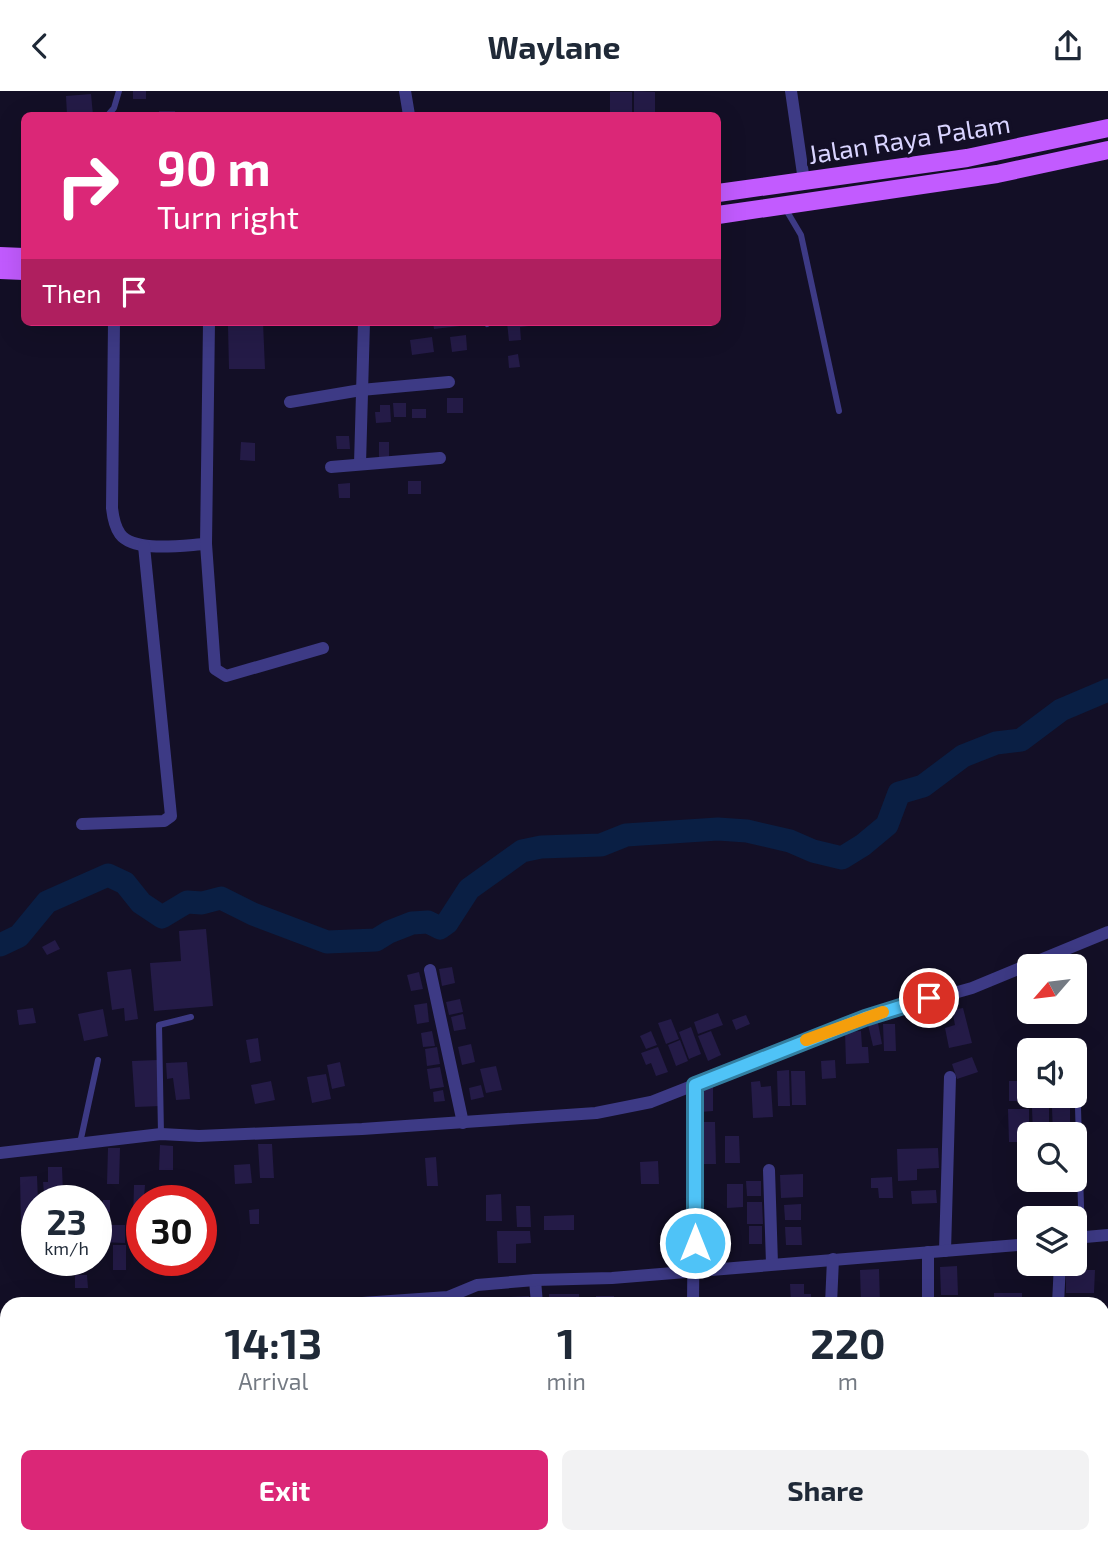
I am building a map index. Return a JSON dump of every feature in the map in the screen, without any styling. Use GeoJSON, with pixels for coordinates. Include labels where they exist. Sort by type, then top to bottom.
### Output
{"type":"FeatureCollection","features":[{"type":"Feature","properties":{"kind":"main road","name":"Jalan Raya Palam"},"geometry":{"type":"LineString","coordinates":[[721,193],[967,158],[1108,128]]}},
{"type":"Feature","properties":{"kind":"main road","name":"Jalan Raya Palam"},"geometry":{"type":"LineString","coordinates":[[721,215],[997,174],[1108,150]]}},
{"type":"Feature","properties":{"kind":"main road"},"geometry":{"type":"LineString","coordinates":[[0,255],[21,257]]}},
{"type":"Feature","properties":{"kind":"main road"},"geometry":{"type":"LineString","coordinates":[[0,270],[21,271]]}},
{"type":"Feature","properties":{"kind":"street"},"geometry":{"type":"LineString","coordinates":[[405,91],[408,112]]}},
{"type":"Feature","properties":{"kind":"street"},"geometry":{"type":"LineString","coordinates":[[791,91],[804,181]]}},
{"type":"Feature","properties":{"kind":"street"},"geometry":{"type":"LineString","coordinates":[[114,326],[112,508],[120,534],[131,544],[144,546],[205,544]]}},
{"type":"Feature","properties":{"kind":"street"},"geometry":{"type":"LineString","coordinates":[[209,326],[205,544],[215,669],[226,676],[323,648]]}},
{"type":"Feature","properties":{"kind":"street"},"geometry":{"type":"LineString","coordinates":[[360,464],[364,326]]}},
{"type":"Feature","properties":{"kind":"street"},"geometry":{"type":"LineString","coordinates":[[290,402],[361,390],[449,382]]}},
{"type":"Feature","properties":{"kind":"street"},"geometry":{"type":"LineString","coordinates":[[331,467],[440,459]]}},
{"type":"Feature","properties":{"kind":"street"},"geometry":{"type":"LineString","coordinates":[[82,824],[164,821],[171,816],[144,546]]}},
{"type":"Feature","properties":{"kind":"street"},"geometry":{"type":"LineString","coordinates":[[0,1153],[162,1134],[199,1136],[463,1123],[618,1110],[651,1103],[865,1018],[982,984],[1108,932]]}},
{"type":"Feature","properties":{"kind":"street"},"geometry":{"type":"LineString","coordinates":[[430,969],[463,1123]]}},
{"type":"Feature","properties":{"kind":"street"},"geometry":{"type":"LineString","coordinates":[[945,1251],[950,1077]]}},
{"type":"Feature","properties":{"kind":"street"},"geometry":{"type":"LineString","coordinates":[[693,1297],[695,1085]]}},
{"type":"Feature","properties":{"kind":"street"},"geometry":{"type":"LineString","coordinates":[[769,1170],[772,1264]]}},
{"type":"Feature","properties":{"kind":"street"},"geometry":{"type":"LineString","coordinates":[[1087,1237],[1108,1235]]}},
{"type":"Feature","properties":{"kind":"street"},"geometry":{"type":"LineString","coordinates":[[454,1297],[477,1285],[612,1278],[1017,1245]]}},
{"type":"Feature","properties":{"kind":"street"},"geometry":{"type":"LineString","coordinates":[[928,1252],[928,1297]]}},
{"type":"Feature","properties":{"kind":"street"},"geometry":{"type":"LineString","coordinates":[[831,1297],[833,1259]]}},
{"type":"Feature","properties":{"kind":"street"},"geometry":{"type":"LineString","coordinates":[[1058,1297],[1059,1276]]}},
{"type":"Feature","properties":{"kind":"street"},"geometry":{"type":"LineString","coordinates":[[535,1280],[536,1297]]}},
{"type":"Feature","properties":{"kind":"lane"},"geometry":{"type":"LineString","coordinates":[[111,112],[119,91]]}},
{"type":"Feature","properties":{"kind":"lane"},"geometry":{"type":"LineString","coordinates":[[783,205],[801,235],[839,411]]}},
{"type":"Feature","properties":{"kind":"lane"},"geometry":{"type":"LineString","coordinates":[[162,1134],[159,1025],[191,1017]]}},
{"type":"Feature","properties":{"kind":"lane"},"geometry":{"type":"LineString","coordinates":[[80,1145],[98,1060]]}},
{"type":"Feature","properties":{"kind":"lane"},"geometry":{"type":"LineString","coordinates":[[1078,1108],[1078,1206]]}},
{"type":"Feature","properties":{"kind":"building"},"geometry":{"type":"Polygon","coordinates":[[[133,91],[146,91],[146,99],[133,99],[133,91]]]}},
{"type":"Feature","properties":{"kind":"building"},"geometry":{"type":"Polygon","coordinates":[[[634,91],[655,92],[655,112],[634,112],[634,91]]]}},
{"type":"Feature","properties":{"kind":"building"},"geometry":{"type":"Polygon","coordinates":[[[610,92],[632,92],[632,112],[610,112],[610,92]]]}},
{"type":"Feature","properties":{"kind":"building"},"geometry":{"type":"Polygon","coordinates":[[[91,94],[93,112],[67,112],[66,96],[91,94]]]}},
{"type":"Feature","properties":{"kind":"building"},"geometry":{"type":"Polygon","coordinates":[[[228,326],[263,326],[265,369],[229,369],[228,326]]]}},
{"type":"Feature","properties":{"kind":"building"},"geometry":{"type":"Polygon","coordinates":[[[434,326],[460,326],[434,329],[434,326]]]}},
{"type":"Feature","properties":{"kind":"building"},"geometry":{"type":"Polygon","coordinates":[[[507,326],[529,326],[520,327],[521,340],[509,341],[507,326]]]}},
{"type":"Feature","properties":{"kind":"building"},"geometry":{"type":"Polygon","coordinates":[[[466,335],[467,350],[452,352],[450,337],[466,335]]]}},
{"type":"Feature","properties":{"kind":"building"},"geometry":{"type":"Polygon","coordinates":[[[432,337],[434,352],[412,355],[410,340],[432,337]]]}},
{"type":"Feature","properties":{"kind":"building"},"geometry":{"type":"Polygon","coordinates":[[[518,354],[520,367],[509,368],[508,356],[518,354]]]}},
{"type":"Feature","properties":{"kind":"building"},"geometry":{"type":"Polygon","coordinates":[[[447,398],[463,398],[463,413],[447,413],[447,398]]]}},
{"type":"Feature","properties":{"kind":"building"},"geometry":{"type":"Polygon","coordinates":[[[393,403],[406,403],[406,417],[394,417],[393,403]]]}},
{"type":"Feature","properties":{"kind":"building"},"geometry":{"type":"Polygon","coordinates":[[[380,405],[390,405],[391,422],[376,423],[375,412],[380,412],[380,405]]]}},
{"type":"Feature","properties":{"kind":"building"},"geometry":{"type":"Polygon","coordinates":[[[412,409],[426,409],[426,418],[412,418],[412,409]]]}},
{"type":"Feature","properties":{"kind":"building"},"geometry":{"type":"Polygon","coordinates":[[[336,436],[349,436],[350,449],[337,449],[336,436]]]}},
{"type":"Feature","properties":{"kind":"building"},"geometry":{"type":"Polygon","coordinates":[[[241,442],[255,443],[255,461],[240,460],[241,442]]]}},
{"type":"Feature","properties":{"kind":"building"},"geometry":{"type":"Polygon","coordinates":[[[379,442],[389,442],[389,459],[379,459],[379,442]]]}},
{"type":"Feature","properties":{"kind":"building"},"geometry":{"type":"Polygon","coordinates":[[[408,481],[421,481],[421,494],[408,494],[408,481]]]}},
{"type":"Feature","properties":{"kind":"building"},"geometry":{"type":"Polygon","coordinates":[[[350,483],[350,498],[339,498],[338,484],[350,483]]]}},
{"type":"Feature","properties":{"kind":"building"},"geometry":{"type":"Polygon","coordinates":[[[206,929],[213,1006],[154,1011],[150,963],[181,961],[179,931],[206,929]]]}},
{"type":"Feature","properties":{"kind":"building"},"geometry":{"type":"Polygon","coordinates":[[[55,940],[60,949],[47,955],[42,947],[55,940]]]}},
{"type":"Feature","properties":{"kind":"building"},"geometry":{"type":"Polygon","coordinates":[[[452,967],[455,983],[442,986],[439,969],[452,967]]]}},
{"type":"Feature","properties":{"kind":"building"},"geometry":{"type":"Polygon","coordinates":[[[131,969],[138,1019],[125,1021],[124,1008],[112,1010],[107,972],[131,969]]]}},
{"type":"Feature","properties":{"kind":"building"},"geometry":{"type":"Polygon","coordinates":[[[419,972],[423,989],[411,991],[407,975],[419,972]]]}},
{"type":"Feature","properties":{"kind":"building"},"geometry":{"type":"Polygon","coordinates":[[[460,999],[463,1012],[449,1015],[446,1002],[460,999]]]}},
{"type":"Feature","properties":{"kind":"building"},"geometry":{"type":"Polygon","coordinates":[[[427,1003],[429,1022],[417,1024],[414,1005],[427,1003]]]}},
{"type":"Feature","properties":{"kind":"building"},"geometry":{"type":"Polygon","coordinates":[[[33,1008],[36,1023],[19,1025],[17,1010],[33,1008]]]}},
{"type":"Feature","properties":{"kind":"building"},"geometry":{"type":"Polygon","coordinates":[[[963,1008],[972,1043],[949,1048],[945,1028],[955,1025],[952,1010],[963,1008]]]}},
{"type":"Feature","properties":{"kind":"building"},"geometry":{"type":"Polygon","coordinates":[[[103,1009],[108,1036],[84,1041],[78,1014],[103,1009]]]}},
{"type":"Feature","properties":{"kind":"building"},"geometry":{"type":"Polygon","coordinates":[[[718,1013],[723,1025],[698,1034],[694,1022],[718,1013]]]}},
{"type":"Feature","properties":{"kind":"building"},"geometry":{"type":"Polygon","coordinates":[[[463,1014],[466,1029],[454,1031],[451,1017],[463,1014]]]}},
{"type":"Feature","properties":{"kind":"building"},"geometry":{"type":"Polygon","coordinates":[[[746,1015],[750,1024],[736,1030],[732,1020],[746,1015]]]}},
{"type":"Feature","properties":{"kind":"building"},"geometry":{"type":"Polygon","coordinates":[[[671,1019],[679,1039],[666,1044],[658,1023],[671,1019]]]}},
{"type":"Feature","properties":{"kind":"building"},"geometry":{"type":"Polygon","coordinates":[[[878,1023],[882,1044],[873,1046],[868,1025],[878,1023]]]}},
{"type":"Feature","properties":{"kind":"building"},"geometry":{"type":"Polygon","coordinates":[[[883,1024],[895,1024],[896,1051],[884,1051],[883,1024]]]}},
{"type":"Feature","properties":{"kind":"building"},"geometry":{"type":"Polygon","coordinates":[[[691,1027],[701,1054],[689,1059],[679,1032],[691,1027]]]}},
{"type":"Feature","properties":{"kind":"building"},"geometry":{"type":"Polygon","coordinates":[[[432,1031],[435,1046],[423,1047],[421,1033],[432,1031]]]}},
{"type":"Feature","properties":{"kind":"building"},"geometry":{"type":"Polygon","coordinates":[[[651,1031],[657,1045],[646,1049],[640,1036],[651,1031]]]}},
{"type":"Feature","properties":{"kind":"building"},"geometry":{"type":"Polygon","coordinates":[[[711,1031],[721,1055],[708,1061],[698,1036],[711,1031]]]}},
{"type":"Feature","properties":{"kind":"building"},"geometry":{"type":"Polygon","coordinates":[[[861,1031],[862,1047],[868,1047],[869,1063],[846,1064],[845,1032],[861,1031]]]}},
{"type":"Feature","properties":{"kind":"building"},"geometry":{"type":"Polygon","coordinates":[[[258,1038],[261,1061],[250,1063],[246,1040],[258,1038]]]}},
{"type":"Feature","properties":{"kind":"building"},"geometry":{"type":"Polygon","coordinates":[[[680,1040],[688,1061],[676,1066],[668,1045],[680,1040]]]}},
{"type":"Feature","properties":{"kind":"building"},"geometry":{"type":"Polygon","coordinates":[[[471,1044],[475,1062],[462,1065],[458,1047],[471,1044]]]}},
{"type":"Feature","properties":{"kind":"building"},"geometry":{"type":"Polygon","coordinates":[[[437,1047],[440,1064],[427,1066],[425,1049],[437,1047]]]}},
{"type":"Feature","properties":{"kind":"building"},"geometry":{"type":"Polygon","coordinates":[[[658,1047],[668,1072],[656,1076],[651,1063],[646,1065],[641,1053],[658,1047]]]}},
{"type":"Feature","properties":{"kind":"building"},"geometry":{"type":"Polygon","coordinates":[[[972,1057],[978,1072],[957,1079],[952,1064],[972,1057]]]}},
{"type":"Feature","properties":{"kind":"building"},"geometry":{"type":"Polygon","coordinates":[[[158,1060],[161,1106],[135,1107],[132,1061],[158,1060]]]}},
{"type":"Feature","properties":{"kind":"building"},"geometry":{"type":"Polygon","coordinates":[[[835,1060],[836,1078],[822,1079],[821,1061],[835,1060]]]}},
{"type":"Feature","properties":{"kind":"building"},"geometry":{"type":"Polygon","coordinates":[[[187,1062],[190,1099],[176,1100],[173,1078],[167,1079],[166,1063],[187,1062]]]}},
{"type":"Feature","properties":{"kind":"building"},"geometry":{"type":"Polygon","coordinates":[[[340,1062],[345,1086],[332,1089],[327,1065],[340,1062]]]}},
{"type":"Feature","properties":{"kind":"building"},"geometry":{"type":"Polygon","coordinates":[[[496,1066],[502,1090],[486,1093],[480,1069],[496,1066]]]}},
{"type":"Feature","properties":{"kind":"building"},"geometry":{"type":"Polygon","coordinates":[[[440,1067],[444,1087],[430,1089],[427,1069],[440,1067]]]}},
{"type":"Feature","properties":{"kind":"building"},"geometry":{"type":"Polygon","coordinates":[[[789,1070],[790,1106],[778,1106],[777,1071],[789,1070]]]}},
{"type":"Feature","properties":{"kind":"building"},"geometry":{"type":"Polygon","coordinates":[[[791,1071],[805,1071],[806,1105],[792,1105],[791,1071]]]}},
{"type":"Feature","properties":{"kind":"building"},"geometry":{"type":"Polygon","coordinates":[[[326,1074],[331,1099],[312,1103],[307,1077],[326,1074]]]}},
{"type":"Feature","properties":{"kind":"building"},"geometry":{"type":"Polygon","coordinates":[[[271,1081],[275,1100],[255,1104],[251,1085],[271,1081]]]}},
{"type":"Feature","properties":{"kind":"building"},"geometry":{"type":"Polygon","coordinates":[[[760,1081],[761,1087],[771,1086],[773,1117],[753,1118],[751,1082],[760,1081]]]}},
{"type":"Feature","properties":{"kind":"building"},"geometry":{"type":"Polygon","coordinates":[[[1009,1081],[1017,1081],[1017,1101],[1009,1101],[1009,1081]]]}},
{"type":"Feature","properties":{"kind":"building"},"geometry":{"type":"Polygon","coordinates":[[[481,1085],[484,1097],[471,1100],[469,1088],[481,1085]]]}},
{"type":"Feature","properties":{"kind":"building"},"geometry":{"type":"Polygon","coordinates":[[[713,1087],[713,1111],[700,1112],[700,1088],[713,1087]]]}},
{"type":"Feature","properties":{"kind":"building"},"geometry":{"type":"Polygon","coordinates":[[[443,1090],[445,1101],[434,1102],[433,1092],[443,1090]]]}},
{"type":"Feature","properties":{"kind":"building"},"geometry":{"type":"Polygon","coordinates":[[[1032,1108],[1049,1108],[1049,1122],[1033,1122],[1032,1108]]]}},
{"type":"Feature","properties":{"kind":"building"},"geometry":{"type":"Polygon","coordinates":[[[1052,1108],[1070,1108],[1070,1122],[1053,1122],[1052,1108]]]}},
{"type":"Feature","properties":{"kind":"building"},"geometry":{"type":"Polygon","coordinates":[[[1008,1109],[1029,1109],[1029,1122],[1017,1122],[1017,1142],[1009,1142],[1008,1109]]]}},
{"type":"Feature","properties":{"kind":"building"},"geometry":{"type":"Polygon","coordinates":[[[699,1122],[715,1122],[716,1164],[700,1164],[699,1122]]]}},
{"type":"Feature","properties":{"kind":"building"},"geometry":{"type":"Polygon","coordinates":[[[725,1136],[739,1136],[740,1163],[725,1163],[725,1136]]]}},
{"type":"Feature","properties":{"kind":"building"},"geometry":{"type":"Polygon","coordinates":[[[258,1144],[272,1144],[274,1178],[260,1178],[258,1144]]]}},
{"type":"Feature","properties":{"kind":"building"},"geometry":{"type":"Polygon","coordinates":[[[160,1145],[173,1146],[173,1170],[159,1170],[160,1145]]]}},
{"type":"Feature","properties":{"kind":"building"},"geometry":{"type":"Polygon","coordinates":[[[108,1148],[120,1148],[119,1184],[107,1184],[108,1148]]]}},
{"type":"Feature","properties":{"kind":"building"},"geometry":{"type":"Polygon","coordinates":[[[938,1148],[939,1168],[917,1169],[917,1180],[898,1181],[897,1149],[938,1148]]]}},
{"type":"Feature","properties":{"kind":"building"},"geometry":{"type":"Polygon","coordinates":[[[436,1157],[438,1186],[427,1186],[425,1158],[436,1157]]]}},
{"type":"Feature","properties":{"kind":"building"},"geometry":{"type":"Polygon","coordinates":[[[658,1161],[659,1184],[641,1184],[640,1162],[658,1161]]]}},
{"type":"Feature","properties":{"kind":"building"},"geometry":{"type":"Polygon","coordinates":[[[250,1164],[252,1183],[235,1184],[234,1165],[250,1164]]]}},
{"type":"Feature","properties":{"kind":"building"},"geometry":{"type":"Polygon","coordinates":[[[48,1167],[62,1167],[63,1185],[43,1185],[43,1182],[48,1182],[48,1167]]]}},
{"type":"Feature","properties":{"kind":"building"},"geometry":{"type":"Polygon","coordinates":[[[803,1174],[803,1197],[781,1198],[780,1175],[803,1174]]]}},
{"type":"Feature","properties":{"kind":"building"},"geometry":{"type":"Polygon","coordinates":[[[37,1176],[37,1185],[21,1185],[21,1224],[20,1177],[37,1176]]]}},
{"type":"Feature","properties":{"kind":"building"},"geometry":{"type":"Polygon","coordinates":[[[892,1177],[893,1198],[879,1198],[878,1188],[871,1188],[871,1178],[892,1177]]]}},
{"type":"Feature","properties":{"kind":"building"},"geometry":{"type":"Polygon","coordinates":[[[746,1181],[761,1181],[761,1196],[747,1196],[746,1181]]]}},
{"type":"Feature","properties":{"kind":"building"},"geometry":{"type":"Polygon","coordinates":[[[727,1184],[743,1184],[743,1207],[727,1208],[727,1184]]]}},
{"type":"Feature","properties":{"kind":"building"},"geometry":{"type":"Polygon","coordinates":[[[936,1190],[937,1203],[912,1204],[911,1191],[936,1190]]]}},
{"type":"Feature","properties":{"kind":"building"},"geometry":{"type":"Polygon","coordinates":[[[501,1194],[502,1221],[486,1221],[486,1195],[501,1194]]]}},
{"type":"Feature","properties":{"kind":"building"},"geometry":{"type":"Polygon","coordinates":[[[747,1202],[762,1202],[763,1224],[747,1224],[747,1202]]]}},
{"type":"Feature","properties":{"kind":"building"},"geometry":{"type":"Polygon","coordinates":[[[801,1204],[801,1220],[785,1220],[784,1205],[801,1204]]]}},
{"type":"Feature","properties":{"kind":"building"},"geometry":{"type":"Polygon","coordinates":[[[516,1206],[530,1206],[531,1227],[517,1227],[516,1206]]]}},
{"type":"Feature","properties":{"kind":"building"},"geometry":{"type":"Polygon","coordinates":[[[259,1209],[259,1224],[250,1224],[249,1210],[259,1209]]]}},
{"type":"Feature","properties":{"kind":"building"},"geometry":{"type":"Polygon","coordinates":[[[574,1215],[574,1230],[544,1230],[544,1216],[574,1215]]]}},
{"type":"Feature","properties":{"kind":"building"},"geometry":{"type":"Polygon","coordinates":[[[112,1225],[125,1225],[125,1243],[112,1242],[112,1225]]]}},
{"type":"Feature","properties":{"kind":"building"},"geometry":{"type":"Polygon","coordinates":[[[749,1226],[762,1226],[762,1244],[749,1244],[749,1226]]]}},
{"type":"Feature","properties":{"kind":"building"},"geometry":{"type":"Polygon","coordinates":[[[785,1227],[801,1227],[802,1245],[786,1245],[785,1227]]]}},
{"type":"Feature","properties":{"kind":"building"},"geometry":{"type":"Polygon","coordinates":[[[497,1231],[530,1231],[531,1243],[516,1244],[516,1263],[498,1263],[497,1231]]]}},
{"type":"Feature","properties":{"kind":"building"},"geometry":{"type":"Polygon","coordinates":[[[113,1245],[126,1245],[126,1270],[113,1270],[113,1245]]]}},
{"type":"Feature","properties":{"kind":"building"},"geometry":{"type":"Polygon","coordinates":[[[957,1266],[958,1295],[941,1295],[940,1267],[957,1266]]]}},
{"type":"Feature","properties":{"kind":"building"},"geometry":{"type":"Polygon","coordinates":[[[879,1269],[880,1297],[861,1297],[860,1270],[879,1269]]]}},
{"type":"Feature","properties":{"kind":"building"},"geometry":{"type":"Polygon","coordinates":[[[1087,1270],[1095,1270],[1094,1293],[1066,1293],[1066,1276],[1087,1276],[1087,1270]]]}},
{"type":"Feature","properties":{"kind":"building"},"geometry":{"type":"Polygon","coordinates":[[[75,1276],[87,1276],[88,1288],[75,1288],[75,1276]]]}},
{"type":"Feature","properties":{"kind":"building"},"geometry":{"type":"Polygon","coordinates":[[[790,1284],[804,1284],[804,1294],[811,1294],[811,1297],[791,1297],[790,1284]]]}},
{"type":"Feature","properties":{"kind":"building"},"geometry":{"type":"Polygon","coordinates":[[[994,1293],[1022,1293],[1022,1297],[994,1297],[994,1293]]]}},
{"type":"Feature","properties":{"kind":"building"},"geometry":{"type":"Polygon","coordinates":[[[549,1294],[579,1294],[579,1297],[549,1297],[549,1294]]]}},
{"type":"Feature","properties":{"kind":"waterway"},"geometry":{"type":"LineString","coordinates":[[0,945],[19,936],[47,902],[108,875],[125,883],[141,903],[162,917],[187,902],[202,903],[221,898],[253,914],[327,942],[376,940],[412,923],[428,922],[440,928],[447,923],[469,889],[522,851],[541,847],[601,845],[626,835],[718,829],[747,831],[790,841],[813,851],[842,858],[887,825],[899,793],[923,786],[963,756],[996,743],[1021,740],[1061,710],[1108,690]]}},
{"type":"Feature","properties":{"kind":"slow traffic"},"geometry":{"type":"LineString","coordinates":[[806,1040],[883,1012]]}},
{"type":"Feature","properties":{"kind":"route"},"geometry":{"type":"LineString","coordinates":[[695,1243],[695,1085],[865,1018],[929,998]]}}]}
